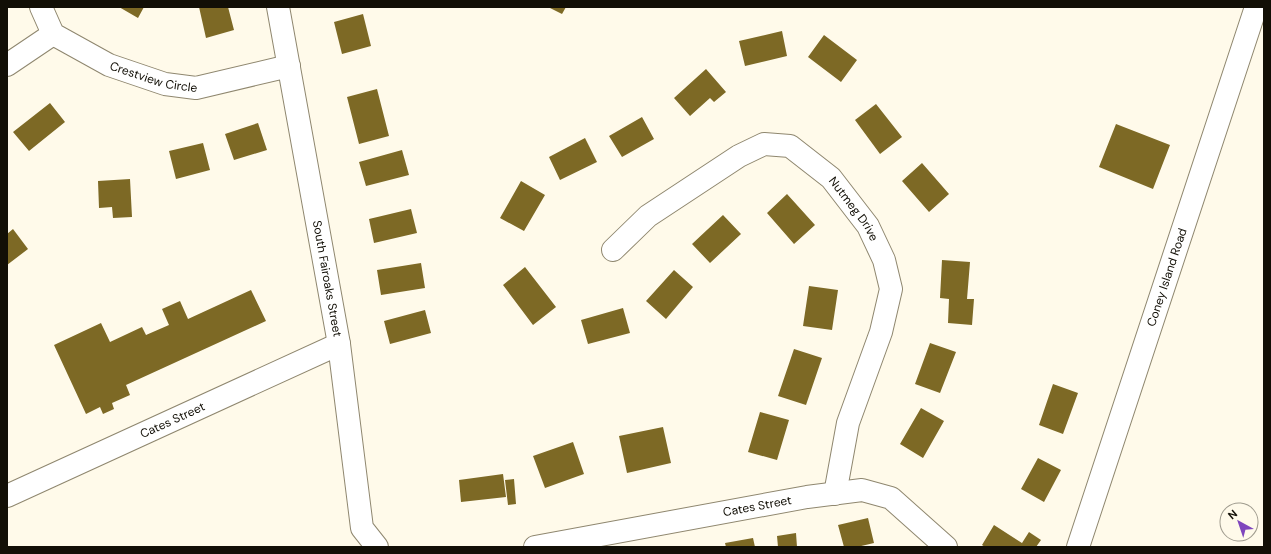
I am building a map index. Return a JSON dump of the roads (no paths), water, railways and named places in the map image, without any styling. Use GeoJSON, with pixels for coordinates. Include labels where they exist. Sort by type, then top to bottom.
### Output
{"type":"FeatureCollection","features":[{"type":"Feature","properties":{"kind":"street"},"geometry":{"type":"LineString","coordinates":[[7,65],[53,34],[41,7]]}},
{"type":"Feature","properties":{"kind":"street","name":"South Fairoaks Street"},"geometry":{"type":"LineString","coordinates":[[278,7],[290,66],[339,344],[362,528],[377,547]]}},
{"type":"Feature","properties":{"kind":"street","name":"Coney Island Road"},"geometry":{"type":"LineString","coordinates":[[1078,547],[1256,7]]}},
{"type":"Feature","properties":{"kind":"street","name":"Crestview Circle"},"geometry":{"type":"LineString","coordinates":[[53,34],[109,65],[165,84],[196,88],[290,66]]}},
{"type":"Feature","properties":{"kind":"street","name":"Nutmeg Drive"},"geometry":{"type":"LineString","coordinates":[[613,250],[648,216],[739,156],[764,144],[790,146],[832,178],[868,226],[884,260],[891,289],[881,332],[848,423],[835,494]]}},
{"type":"Feature","properties":{"kind":"street","name":"Cates Street"},"geometry":{"type":"LineString","coordinates":[[7,496],[339,344]]}},
{"type":"Feature","properties":{"kind":"street","name":"Cates Street"},"geometry":{"type":"LineString","coordinates":[[546,546],[800,498],[862,490],[891,498],[946,547]]}}]}
